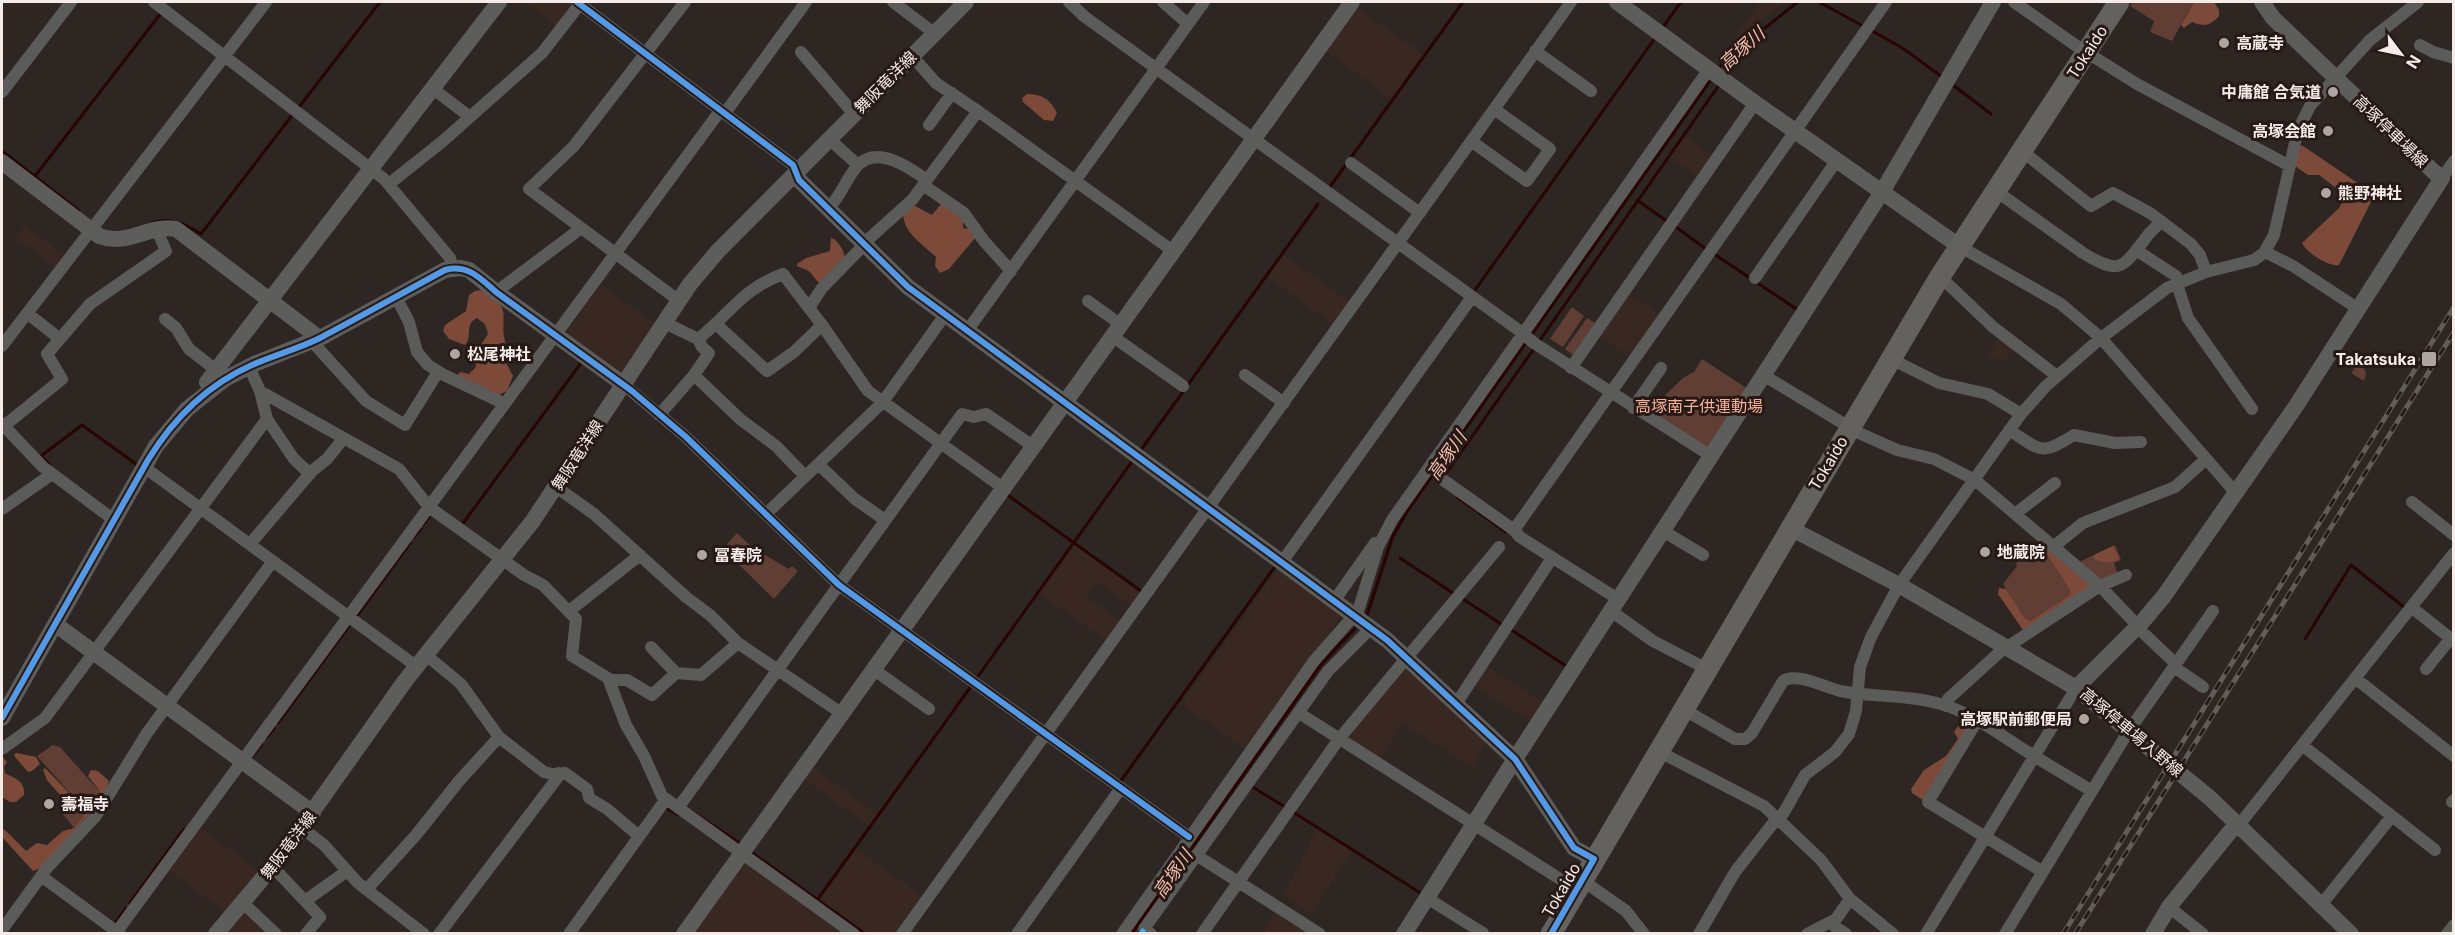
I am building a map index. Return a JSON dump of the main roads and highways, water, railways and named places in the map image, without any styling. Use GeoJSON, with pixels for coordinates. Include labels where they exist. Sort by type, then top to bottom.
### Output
{"type":"FeatureCollection","features":[{"type":"Feature","properties":{"kind":"highway","name":"Tokaido"},"geometry":{"type":"LineString","coordinates":[[1556,932],[1573,881],[1594,859],[1939,278],[2119,2]]}},
{"type":"Feature","properties":{"kind":"water","name":"高塚川"},"geometry":{"type":"Polygon","coordinates":[[[1795,2],[1800,2],[1726,61],[1408,513],[1394,538],[1368,617],[1322,666],[1134,933],[1128,934],[1318,664],[1365,616],[1391,536],[1405,512],[1723,60],[1795,2]]]}},
{"type":"Feature","properties":{"kind":"waterway"},"geometry":{"type":"LineString","coordinates":[[299,107],[380,2]]}},
{"type":"Feature","properties":{"kind":"waterway"},"geometry":{"type":"LineString","coordinates":[[1329,188],[1463,2]]}},
{"type":"Feature","properties":{"kind":"waterway"},"geometry":{"type":"LineString","coordinates":[[1663,27],[1681,2]]}},
{"type":"Feature","properties":{"kind":"waterway"},"geometry":{"type":"LineString","coordinates":[[1819,2],[1863,26]]}},
{"type":"Feature","properties":{"kind":"waterway"},"geometry":{"type":"LineString","coordinates":[[35,176],[161,13]]}},
{"type":"Feature","properties":{"kind":"waterway"},"geometry":{"type":"LineString","coordinates":[[1874,32],[1904,49],[1942,77]]}},
{"type":"Feature","properties":{"kind":"waterway"},"geometry":{"type":"LineString","coordinates":[[1475,290],[1655,38]]}},
{"type":"Feature","properties":{"kind":"waterway"},"geometry":{"type":"LineString","coordinates":[[1540,340],[1719,85]]}},
{"type":"Feature","properties":{"kind":"waterway"},"geometry":{"type":"LineString","coordinates":[[1953,85],[1991,114]]}},
{"type":"Feature","properties":{"kind":"waterway"},"geometry":{"type":"LineString","coordinates":[[154,222],[167,220],[179,222],[201,234],[293,114]]}},
{"type":"Feature","properties":{"kind":"waterway"},"geometry":{"type":"LineString","coordinates":[[2,151],[78,210]]}},
{"type":"Feature","properties":{"kind":"waterway"},"geometry":{"type":"LineString","coordinates":[[1637,200],[1668,222]]}},
{"type":"Feature","properties":{"kind":"waterway"},"geometry":{"type":"LineString","coordinates":[[1141,450],[1318,204]]}},
{"type":"Feature","properties":{"kind":"waterway"},"geometry":{"type":"LineString","coordinates":[[1676,227],[1706,249]]}},
{"type":"Feature","properties":{"kind":"waterway"},"geometry":{"type":"LineString","coordinates":[[1714,254],[1798,310]]}},
{"type":"Feature","properties":{"kind":"waterway","name":"高塚川"},"geometry":{"type":"LineString","coordinates":[[1445,475],[1533,350]]}},
{"type":"Feature","properties":{"kind":"waterway"},"geometry":{"type":"LineString","coordinates":[[461,526],[581,363]]}},
{"type":"Feature","properties":{"kind":"waterway"},"geometry":{"type":"LineString","coordinates":[[50,465],[41,456],[82,425],[136,464]]}},
{"type":"Feature","properties":{"kind":"waterway"},"geometry":{"type":"LineString","coordinates":[[976,679],[1133,460]]}},
{"type":"Feature","properties":{"kind":"waterway"},"geometry":{"type":"LineString","coordinates":[[1006,494],[1141,591]]}},
{"type":"Feature","properties":{"kind":"waterway"},"geometry":{"type":"LineString","coordinates":[[1457,497],[1475,510]]}},
{"type":"Feature","properties":{"kind":"waterway"},"geometry":{"type":"LineString","coordinates":[[1478,512],[1506,532]]}},
{"type":"Feature","properties":{"kind":"waterway"},"geometry":{"type":"LineString","coordinates":[[423,525],[431,514]]}},
{"type":"Feature","properties":{"kind":"waterway"},"geometry":{"type":"LineString","coordinates":[[414,537],[421,529]]}},
{"type":"Feature","properties":{"kind":"waterway"},"geometry":{"type":"LineString","coordinates":[[356,617],[410,543]]}},
{"type":"Feature","properties":{"kind":"waterway"},"geometry":{"type":"LineString","coordinates":[[1400,558],[1453,593]]}},
{"type":"Feature","properties":{"kind":"waterway"},"geometry":{"type":"LineString","coordinates":[[1120,782],[1276,565]]}},
{"type":"Feature","properties":{"kind":"waterway"},"geometry":{"type":"LineString","coordinates":[[2305,639],[2351,565],[2405,608]]}},
{"type":"Feature","properties":{"kind":"waterway"},"geometry":{"type":"LineString","coordinates":[[1463,599],[1504,626]]}},
{"type":"Feature","properties":{"kind":"waterway"},"geometry":{"type":"LineString","coordinates":[[278,723],[351,623]]}},
{"type":"Feature","properties":{"kind":"waterway"},"geometry":{"type":"LineString","coordinates":[[1510,629],[1566,666]]}},
{"type":"Feature","properties":{"kind":"waterway"},"geometry":{"type":"LineString","coordinates":[[818,899],[972,685]]}},
{"type":"Feature","properties":{"kind":"waterway"},"geometry":{"type":"LineString","coordinates":[[267,737],[274,728]]}},
{"type":"Feature","properties":{"kind":"waterway"},"geometry":{"type":"LineString","coordinates":[[252,757],[262,744]]}},
{"type":"Feature","properties":{"kind":"waterway"},"geometry":{"type":"LineString","coordinates":[[1251,786],[1285,807]]}},
{"type":"Feature","properties":{"kind":"waterway"},"geometry":{"type":"LineString","coordinates":[[685,807],[741,844]]}},
{"type":"Feature","properties":{"kind":"waterway"},"geometry":{"type":"LineString","coordinates":[[668,809],[679,815]]}},
{"type":"Feature","properties":{"kind":"waterway"},"geometry":{"type":"LineString","coordinates":[[1293,812],[1422,894]]}},
{"type":"Feature","properties":{"kind":"waterway"},"geometry":{"type":"LineString","coordinates":[[130,903],[184,829]]}},
{"type":"Feature","properties":{"kind":"waterway"},"geometry":{"type":"LineString","coordinates":[[751,852],[865,934]]}},
{"type":"Feature","properties":{"kind":"waterway"},"geometry":{"type":"LineString","coordinates":[[114,925],[126,908]]}},
{"type":"Feature","properties":{"kind":"railway"},"geometry":{"type":"LineString","coordinates":[[2063,934],[2454,307]]}},
{"type":"Feature","properties":{"kind":"railway"},"geometry":{"type":"LineString","coordinates":[[2075,934],[2454,332]]}},
{"type":"Feature","properties":{"kind":"place","name":"高蔵寺"},"geometry":{"type":"Point","coordinates":[2224,43]}},
{"type":"Feature","properties":{"kind":"place","name":"中庸館 合気道"},"geometry":{"type":"Point","coordinates":[2333,92]}},
{"type":"Feature","properties":{"kind":"place","name":"高塚会館"},"geometry":{"type":"Point","coordinates":[2328,131]}},
{"type":"Feature","properties":{"kind":"place","name":"熊野神社"},"geometry":{"type":"Point","coordinates":[2326,193]}},
{"type":"Feature","properties":{"kind":"place","name":"松尾神社"},"geometry":{"type":"Point","coordinates":[455,354]}},
{"type":"Feature","properties":{"kind":"place","name":"Takatsuka"},"geometry":{"type":"Point","coordinates":[2429,359]}},
{"type":"Feature","properties":{"kind":"place","name":"地蔵院"},"geometry":{"type":"Point","coordinates":[1985,552]}},
{"type":"Feature","properties":{"kind":"place","name":"冨春院"},"geometry":{"type":"Point","coordinates":[702,555]}},
{"type":"Feature","properties":{"kind":"place","name":"高塚駅前郵便局"},"geometry":{"type":"Point","coordinates":[2084,719]}},
{"type":"Feature","properties":{"kind":"place","name":"壽福寺"},"geometry":{"type":"Point","coordinates":[49,804]}},
{"type":"Feature","properties":{"kind":"park label","name":"高塚南子供運動場"},"geometry":{"type":"Point","coordinates":[1699,406]}}]}
